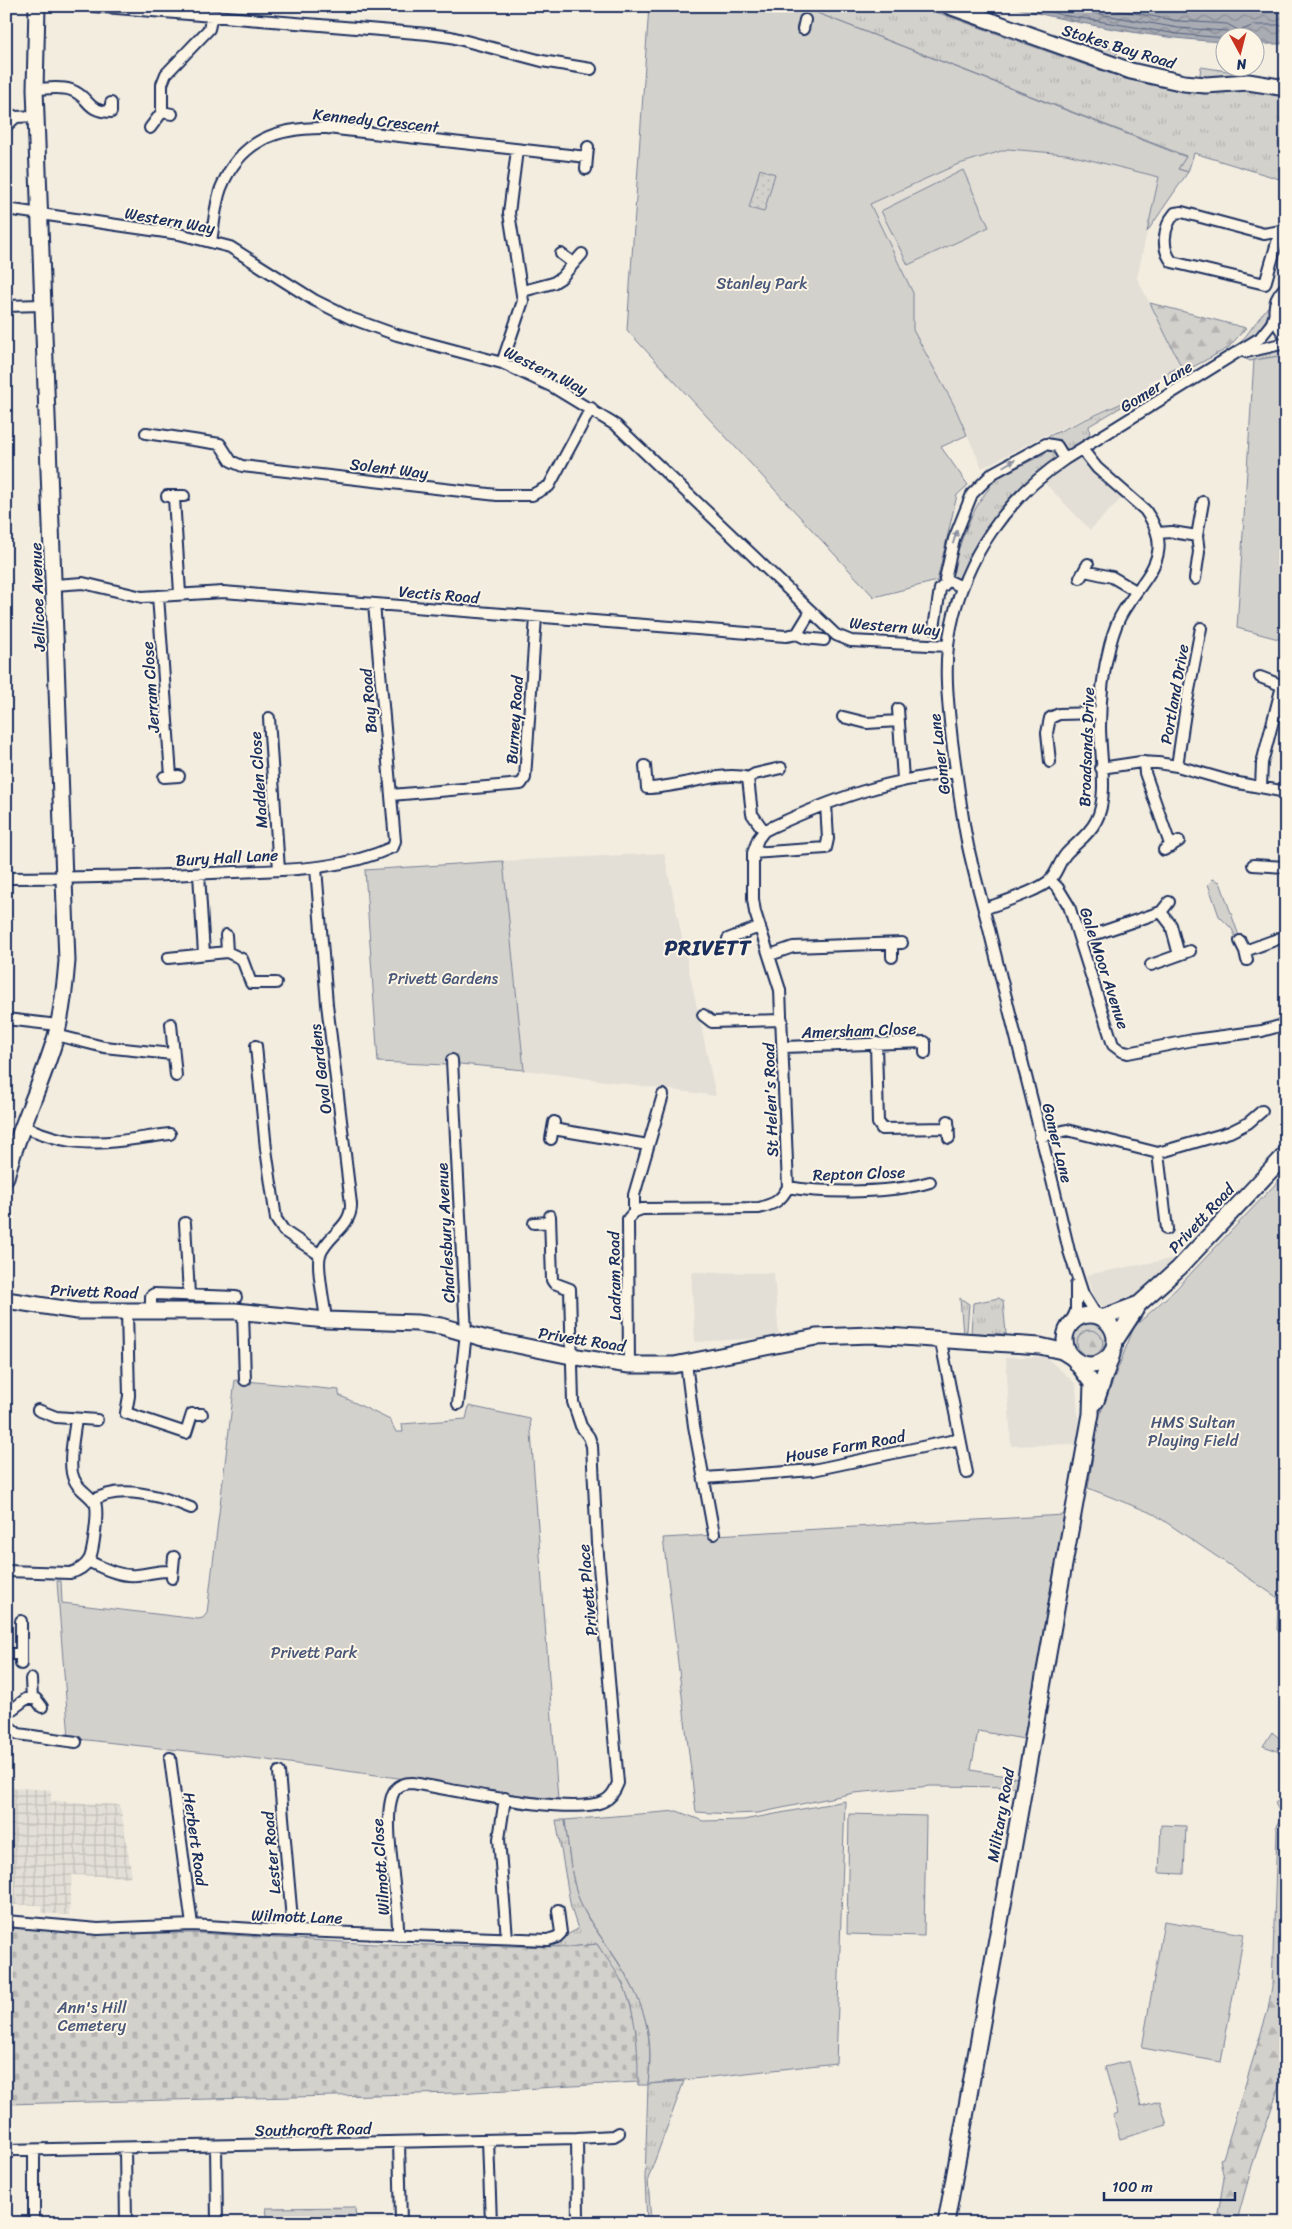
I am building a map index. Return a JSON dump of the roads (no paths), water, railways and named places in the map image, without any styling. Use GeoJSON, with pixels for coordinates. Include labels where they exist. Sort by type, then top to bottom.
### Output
{"type":"FeatureCollection","features":[{"type":"Feature","properties":{"kind":"street","name":"Jellicoe Avenue"},"geometry":{"type":"LineString","coordinates":[[6,1177],[10,1147],[44,1073],[57,1030],[67,961],[35,89],[37,6]]}},
{"type":"Feature","properties":{"kind":"street"},"geometry":{"type":"LineString","coordinates":[[93,6],[452,37],[542,61],[591,69]]}},
{"type":"Feature","properties":{"kind":"street","name":"Stokes Bay Road"},"geometry":{"type":"LineString","coordinates":[[949,6],[1131,71],[1184,83],[1206,85],[1248,82],[1286,88]]}},
{"type":"Feature","properties":{"kind":"street"},"geometry":{"type":"LineString","coordinates":[[150,128],[167,113],[162,84],[166,74],[209,29],[212,16]]}},
{"type":"Feature","properties":{"kind":"street"},"geometry":{"type":"LineString","coordinates":[[35,89],[70,89],[80,94],[89,106],[98,112],[111,112],[111,103]]}},
{"type":"Feature","properties":{"kind":"street"},"geometry":{"type":"LineString","coordinates":[[6,126],[11,115],[36,116]]}},
{"type":"Feature","properties":{"kind":"street","name":"Kennedy Crescent"},"geometry":{"type":"LineString","coordinates":[[211,242],[220,190],[232,167],[247,150],[270,134],[298,128],[327,128],[518,150],[588,152],[586,169]]}},
{"type":"Feature","properties":{"kind":"street"},"geometry":{"type":"LineString","coordinates":[[502,363],[523,301],[509,210],[518,150]]}},
{"type":"Feature","properties":{"kind":"street","name":"Western Way"},"geometry":{"type":"LineString","coordinates":[[6,209],[179,234],[211,242],[246,255],[314,300],[350,318],[397,335],[502,363],[591,408],[617,426],[836,635],[851,641],[948,646]]}},
{"type":"Feature","properties":{"kind":"street"},"geometry":{"type":"LineString","coordinates":[[1182,212],[1264,234],[1283,231],[1265,284],[1172,262],[1165,254],[1164,240],[1170,219],[1175,213],[1182,212]]}},
{"type":"Feature","properties":{"kind":"street"},"geometry":{"type":"LineString","coordinates":[[562,254],[573,263]]}},
{"type":"Feature","properties":{"kind":"street"},"geometry":{"type":"LineString","coordinates":[[523,292],[561,278],[582,254]]}},
{"type":"Feature","properties":{"kind":"street"},"geometry":{"type":"LineString","coordinates":[[1237,354],[1267,331],[1278,301],[1286,290]]}},
{"type":"Feature","properties":{"kind":"street"},"geometry":{"type":"LineString","coordinates":[[6,306],[42,305]]}},
{"type":"Feature","properties":{"kind":"street"},"geometry":{"type":"LineString","coordinates":[[1276,309],[1277,318],[1286,333]]}},
{"type":"Feature","properties":{"kind":"street"},"geometry":{"type":"LineString","coordinates":[[1237,354],[1286,343]]}},
{"type":"Feature","properties":{"kind":"street","name":"Gomer Lane"},"geometry":{"type":"LineString","coordinates":[[1099,1316],[1082,1294],[1076,1274],[968,848],[949,714],[948,646],[962,587],[975,559],[1003,514],[1040,476],[1237,354]]}},
{"type":"Feature","properties":{"kind":"street","name":"Solent Way"},"geometry":{"type":"LineString","coordinates":[[146,433],[220,444],[231,461],[242,466],[497,495],[532,495],[549,486],[591,408]]}},
{"type":"Feature","properties":{"kind":"street"},"geometry":{"type":"LineString","coordinates":[[962,587],[945,579],[945,571],[960,522],[972,494],[981,484],[1008,463],[1046,444],[1057,446],[1066,460]]}},
{"type":"Feature","properties":{"kind":"street","name":"Broadsands Drive"},"geometry":{"type":"LineString","coordinates":[[1050,880],[1064,856],[1096,822],[1100,808],[1100,713],[1103,677],[1112,638],[1120,617],[1136,592],[1148,579],[1154,567],[1158,546],[1155,524],[1145,510],[1097,468],[1082,450]]}},
{"type":"Feature","properties":{"kind":"street"},"geometry":{"type":"LineString","coordinates":[[175,497],[180,593]]}},
{"type":"Feature","properties":{"kind":"street"},"geometry":{"type":"LineString","coordinates":[[1195,579],[1199,552],[1197,536],[1203,502]]}},
{"type":"Feature","properties":{"kind":"street"},"geometry":{"type":"LineString","coordinates":[[1157,533],[1172,532],[1197,536]]}},
{"type":"Feature","properties":{"kind":"street"},"geometry":{"type":"LineString","coordinates":[[1084,571],[1112,578],[1136,592]]}},
{"type":"Feature","properties":{"kind":"street"},"geometry":{"type":"LineString","coordinates":[[934,628],[940,589],[948,581]]}},
{"type":"Feature","properties":{"kind":"street","name":"Vectis Road"},"geometry":{"type":"LineString","coordinates":[[54,585],[83,583],[142,597],[180,593],[223,592],[786,636],[797,634],[805,638],[824,640]]}},
{"type":"Feature","properties":{"kind":"street","name":"Jerram Close"},"geometry":{"type":"LineString","coordinates":[[158,596],[171,776]]}},
{"type":"Feature","properties":{"kind":"street","name":"Bay Road"},"geometry":{"type":"LineString","coordinates":[[374,604],[391,794]]}},
{"type":"Feature","properties":{"kind":"street"},"geometry":{"type":"LineString","coordinates":[[797,634],[811,611]]}},
{"type":"Feature","properties":{"kind":"street","name":"Burney Road"},"geometry":{"type":"LineString","coordinates":[[391,794],[521,784],[525,778],[536,617]]}},
{"type":"Feature","properties":{"kind":"street","name":"Portland Drive"},"geometry":{"type":"LineString","coordinates":[[1177,766],[1191,652],[1201,628]]}},
{"type":"Feature","properties":{"kind":"street"},"geometry":{"type":"LineString","coordinates":[[1260,677],[1284,686],[1262,763],[1261,787]]}},
{"type":"Feature","properties":{"kind":"street"},"geometry":{"type":"LineString","coordinates":[[898,709],[903,779]]}},
{"type":"Feature","properties":{"kind":"street"},"geometry":{"type":"LineString","coordinates":[[1051,763],[1047,733],[1050,718],[1059,714],[1100,713]]}},
{"type":"Feature","properties":{"kind":"street"},"geometry":{"type":"LineString","coordinates":[[843,717],[867,723],[898,721]]}},
{"type":"Feature","properties":{"kind":"street","name":"Madden Close"},"geometry":{"type":"LineString","coordinates":[[269,718],[279,870]]}},
{"type":"Feature","properties":{"kind":"street"},"geometry":{"type":"LineString","coordinates":[[645,766],[647,788],[736,775],[748,778],[754,774],[782,772],[780,758]]}},
{"type":"Feature","properties":{"kind":"street"},"geometry":{"type":"LineString","coordinates":[[1144,762],[1171,846]]}},
{"type":"Feature","properties":{"kind":"street"},"geometry":{"type":"LineString","coordinates":[[1101,768],[1144,762],[1177,766],[1233,782],[1286,792]]}},
{"type":"Feature","properties":{"kind":"street"},"geometry":{"type":"LineString","coordinates":[[748,778],[752,814],[764,831],[866,789],[903,779],[956,772]]}},
{"type":"Feature","properties":{"kind":"street","name":"Bury Hall Lane"},"geometry":{"type":"LineString","coordinates":[[6,878],[199,874],[316,868],[354,861],[394,848],[391,794]]}},
{"type":"Feature","properties":{"kind":"street"},"geometry":{"type":"LineString","coordinates":[[753,853],[824,849],[828,845],[826,804]]}},
{"type":"Feature","properties":{"kind":"street","name":"St Helen's Road"},"geometry":{"type":"LineString","coordinates":[[764,831],[758,839],[753,853],[753,899],[759,927],[779,983],[784,1047],[788,1187]]}},
{"type":"Feature","properties":{"kind":"street"},"geometry":{"type":"LineString","coordinates":[[1254,867],[1286,867]]}},
{"type":"Feature","properties":{"kind":"street","name":"Oval Gardens"},"geometry":{"type":"LineString","coordinates":[[316,868],[327,1004],[352,1204],[348,1218],[320,1255]]}},
{"type":"Feature","properties":{"kind":"street"},"geometry":{"type":"LineString","coordinates":[[199,874],[204,954]]}},
{"type":"Feature","properties":{"kind":"street"},"geometry":{"type":"LineString","coordinates":[[984,909],[1050,880]]}},
{"type":"Feature","properties":{"kind":"street","name":"Gale Moor Avenue"},"geometry":{"type":"LineString","coordinates":[[1050,880],[1058,888],[1069,906],[1113,1044],[1122,1052],[1128,1053],[1193,1040],[1262,1032],[1286,1024]]}},
{"type":"Feature","properties":{"kind":"street"},"geometry":{"type":"LineString","coordinates":[[1081,939],[1161,912],[1169,902]]}},
{"type":"Feature","properties":{"kind":"street"},"geometry":{"type":"LineString","coordinates":[[1161,912],[1171,925],[1179,955]]}},
{"type":"Feature","properties":{"kind":"street"},"geometry":{"type":"LineString","coordinates":[[728,939],[759,927]]}},
{"type":"Feature","properties":{"kind":"street"},"geometry":{"type":"LineString","coordinates":[[226,935],[227,952]]}},
{"type":"Feature","properties":{"kind":"street"},"geometry":{"type":"LineString","coordinates":[[1240,941],[1246,955],[1286,936]]}},
{"type":"Feature","properties":{"kind":"street"},"geometry":{"type":"LineString","coordinates":[[770,955],[793,947],[897,944],[892,957]]}},
{"type":"Feature","properties":{"kind":"street"},"geometry":{"type":"LineString","coordinates":[[1151,964],[1190,951]]}},
{"type":"Feature","properties":{"kind":"street"},"geometry":{"type":"LineString","coordinates":[[168,958],[227,952],[242,959],[250,983],[276,983]]}},
{"type":"Feature","properties":{"kind":"street"},"geometry":{"type":"LineString","coordinates":[[704,1015],[712,1022],[782,1020]]}},
{"type":"Feature","properties":{"kind":"street"},"geometry":{"type":"LineString","coordinates":[[6,1019],[57,1030],[104,1047],[172,1054]]}},
{"type":"Feature","properties":{"kind":"street"},"geometry":{"type":"LineString","coordinates":[[171,1024],[172,1054],[176,1076]]}},
{"type":"Feature","properties":{"kind":"street","name":"Amersham Close"},"geometry":{"type":"LineString","coordinates":[[784,1047],[925,1042],[925,1054]]}},
{"type":"Feature","properties":{"kind":"street"},"geometry":{"type":"LineString","coordinates":[[876,1043],[878,1123],[882,1129],[949,1129]]}},
{"type":"Feature","properties":{"kind":"street"},"geometry":{"type":"LineString","coordinates":[[256,1046],[266,1149],[276,1219],[284,1230],[320,1255],[319,1263],[326,1320]]}},
{"type":"Feature","properties":{"kind":"street","name":"Charlesbury Avenue"},"geometry":{"type":"LineString","coordinates":[[452,1060],[466,1333],[458,1404]]}},
{"type":"Feature","properties":{"kind":"street","name":"Ladram Road"},"geometry":{"type":"LineString","coordinates":[[629,1365],[628,1219],[634,1212],[634,1195],[659,1099]]}},
{"type":"Feature","properties":{"kind":"street"},"geometry":{"type":"LineString","coordinates":[[1040,1137],[1067,1130],[1158,1153],[1230,1132],[1248,1123],[1262,1110]]}},
{"type":"Feature","properties":{"kind":"street"},"geometry":{"type":"LineString","coordinates":[[21,1126],[65,1140],[85,1142],[108,1142],[170,1134]]}},
{"type":"Feature","properties":{"kind":"street"},"geometry":{"type":"LineString","coordinates":[[553,1130],[648,1145]]}},
{"type":"Feature","properties":{"kind":"street"},"geometry":{"type":"LineString","coordinates":[[1158,1153],[1167,1229]]}},
{"type":"Feature","properties":{"kind":"street","name":"Privett Road"},"geometry":{"type":"LineString","coordinates":[[1114,1346],[1139,1304],[1179,1268],[1286,1154]]}},
{"type":"Feature","properties":{"kind":"street","name":"Repton Close"},"geometry":{"type":"LineString","coordinates":[[788,1187],[816,1192],[912,1187],[930,1182]]}},
{"type":"Feature","properties":{"kind":"street"},"geometry":{"type":"LineString","coordinates":[[634,1212],[642,1209],[759,1208],[774,1204],[783,1198],[788,1187]]}},
{"type":"Feature","properties":{"kind":"street"},"geometry":{"type":"LineString","coordinates":[[534,1223],[550,1219],[552,1280],[554,1283],[570,1289],[571,1356]]}},
{"type":"Feature","properties":{"kind":"street"},"geometry":{"type":"LineString","coordinates":[[186,1223],[189,1295]]}},
{"type":"Feature","properties":{"kind":"street","name":"Gomer Lane"},"geometry":{"type":"LineString","coordinates":[[1069,1326],[1076,1311],[1076,1274]]}},
{"type":"Feature","properties":{"kind":"street","name":"Privett Road"},"geometry":{"type":"LineString","coordinates":[[151,1310],[153,1294],[236,1297]]}},
{"type":"Feature","properties":{"kind":"street","name":"Privett Road"},"geometry":{"type":"LineString","coordinates":[[6,1300],[77,1311],[243,1312],[326,1320],[417,1323],[571,1356],[629,1365],[658,1366],[686,1363],[816,1337],[871,1336],[913,1338],[941,1342],[1006,1343],[1053,1348],[1073,1359]]}},
{"type":"Feature","properties":{"kind":"street","name":"Privett Road"},"geometry":{"type":"LineString","coordinates":[[1099,1316],[1139,1304]]}},
{"type":"Feature","properties":{"kind":"street"},"geometry":{"type":"LineString","coordinates":[[127,1311],[129,1396],[124,1418],[185,1437],[192,1414],[202,1414]]}},
{"type":"Feature","properties":{"kind":"street"},"geometry":{"type":"LineString","coordinates":[[243,1312],[245,1380]]}},
{"type":"Feature","properties":{"kind":"street"},"geometry":{"type":"LineString","coordinates":[[1087,1314],[1099,1316],[1110,1324],[1114,1346],[1108,1357],[1094,1365],[1073,1359],[1066,1348],[1069,1326],[1087,1314]]}},
{"type":"Feature","properties":{"kind":"street","name":"Privett Road"},"geometry":{"type":"LineString","coordinates":[[1006,1343],[1056,1337],[1069,1326]]}},
{"type":"Feature","properties":{"kind":"street"},"geometry":{"type":"LineString","coordinates":[[941,1342],[967,1473]]}},
{"type":"Feature","properties":{"kind":"street","name":"Military Road"},"geometry":{"type":"LineString","coordinates":[[1091,1414],[1114,1346]]}},
{"type":"Feature","properties":{"kind":"street","name":"Privett Place"},"geometry":{"type":"LineString","coordinates":[[571,1356],[574,1405],[581,1426],[590,1437],[592,1446],[597,1543],[619,1774],[617,1787],[608,1799],[596,1804],[585,1805]]}},
{"type":"Feature","properties":{"kind":"street","name":"Military Road"},"geometry":{"type":"LineString","coordinates":[[946,2223],[1091,1414],[1092,1383],[1073,1359]]}},
{"type":"Feature","properties":{"kind":"street"},"geometry":{"type":"LineString","coordinates":[[686,1363],[694,1426],[714,1534]]}},
{"type":"Feature","properties":{"kind":"street"},"geometry":{"type":"LineString","coordinates":[[38,1410],[56,1417],[97,1420]]}},
{"type":"Feature","properties":{"kind":"street"},"geometry":{"type":"LineString","coordinates":[[6,1570],[70,1573],[78,1571],[88,1561],[97,1513],[93,1501],[77,1486],[72,1473],[71,1457],[76,1419]]}},
{"type":"Feature","properties":{"kind":"street","name":"House Farm Road"},"geometry":{"type":"LineString","coordinates":[[705,1478],[813,1470],[960,1439]]}},
{"type":"Feature","properties":{"kind":"street"},"geometry":{"type":"LineString","coordinates":[[93,1501],[109,1493],[144,1495],[166,1499],[191,1508]]}},
{"type":"Feature","properties":{"kind":"street"},"geometry":{"type":"LineString","coordinates":[[88,1561],[108,1570],[135,1576],[155,1570],[172,1575],[174,1558]]}},
{"type":"Feature","properties":{"kind":"street"},"geometry":{"type":"LineString","coordinates":[[6,1654],[21,1659],[21,1621]]}},
{"type":"Feature","properties":{"kind":"street"},"geometry":{"type":"LineString","coordinates":[[31,1678],[32,1699]]}},
{"type":"Feature","properties":{"kind":"street"},"geometry":{"type":"LineString","coordinates":[[6,1714],[26,1699],[36,1699],[42,1707]]}},
{"type":"Feature","properties":{"kind":"street"},"geometry":{"type":"LineString","coordinates":[[6,1724],[18,1734],[76,1742]]}},
{"type":"Feature","properties":{"kind":"street","name":"Herbert Road"},"geometry":{"type":"LineString","coordinates":[[170,1758],[192,1925]]}},
{"type":"Feature","properties":{"kind":"street","name":"Lester Road"},"geometry":{"type":"LineString","coordinates":[[279,1772],[294,1931]]}},
{"type":"Feature","properties":{"kind":"street","name":"Wilmott Close"},"geometry":{"type":"LineString","coordinates":[[398,1935],[390,1822],[394,1792],[397,1788],[412,1782],[553,1805],[585,1805]]}},
{"type":"Feature","properties":{"kind":"street"},"geometry":{"type":"LineString","coordinates":[[505,1798],[499,1845],[507,1938]]}},
{"type":"Feature","properties":{"kind":"street","name":"Wilmott Lane"},"geometry":{"type":"LineString","coordinates":[[6,1921],[107,1929],[192,1925],[294,1931],[548,1940],[557,1937],[561,1931],[558,1910]]}},
{"type":"Feature","properties":{"kind":"street","name":"Southcroft Road"},"geometry":{"type":"LineString","coordinates":[[6,2150],[577,2138],[614,2136],[619,2133]]}},
{"type":"Feature","properties":{"kind":"street"},"geometry":{"type":"LineString","coordinates":[[577,2138],[578,2218],[580,2223]]}},
{"type":"Feature","properties":{"kind":"street"},"geometry":{"type":"LineString","coordinates":[[488,2140],[491,2223]]}},
{"type":"Feature","properties":{"kind":"street"},"geometry":{"type":"LineString","coordinates":[[399,2142],[400,2223]]}},
{"type":"Feature","properties":{"kind":"street"},"geometry":{"type":"LineString","coordinates":[[216,2146],[217,2223]]}},
{"type":"Feature","properties":{"kind":"street"},"geometry":{"type":"LineString","coordinates":[[125,2148],[126,2223]]}},
{"type":"Feature","properties":{"kind":"street"},"geometry":{"type":"LineString","coordinates":[[34,2150],[34,2223]]}},
{"type":"Feature","properties":{"kind":"water"},"geometry":{"type":"Polygon","coordinates":[[[1008,6],[1286,6],[1286,44],[1264,44],[1264,28],[1214,28],[1214,41],[1142,34],[1061,19],[1008,6]]]}},
{"type":"Feature","properties":{"kind":"district","name":"PRIVETT"},"geometry":{"type":"Point","coordinates":[708,948]}},
{"type":"Feature","properties":{"kind":"park label","name":"Stanley Park"},"geometry":{"type":"Point","coordinates":[762,283]}},
{"type":"Feature","properties":{"kind":"park label","name":"Privett Gardens"},"geometry":{"type":"Point","coordinates":[443,978]}},
{"type":"Feature","properties":{"kind":"park label","name":"HMS Sultan Playing Field"},"geometry":{"type":"Point","coordinates":[1193,1431]}},
{"type":"Feature","properties":{"kind":"park label","name":"Privett Park"},"geometry":{"type":"Point","coordinates":[314,1652]}},
{"type":"Feature","properties":{"kind":"park label","name":"Ann's Hill Cemetery"},"geometry":{"type":"Point","coordinates":[92,2016]}}]}
